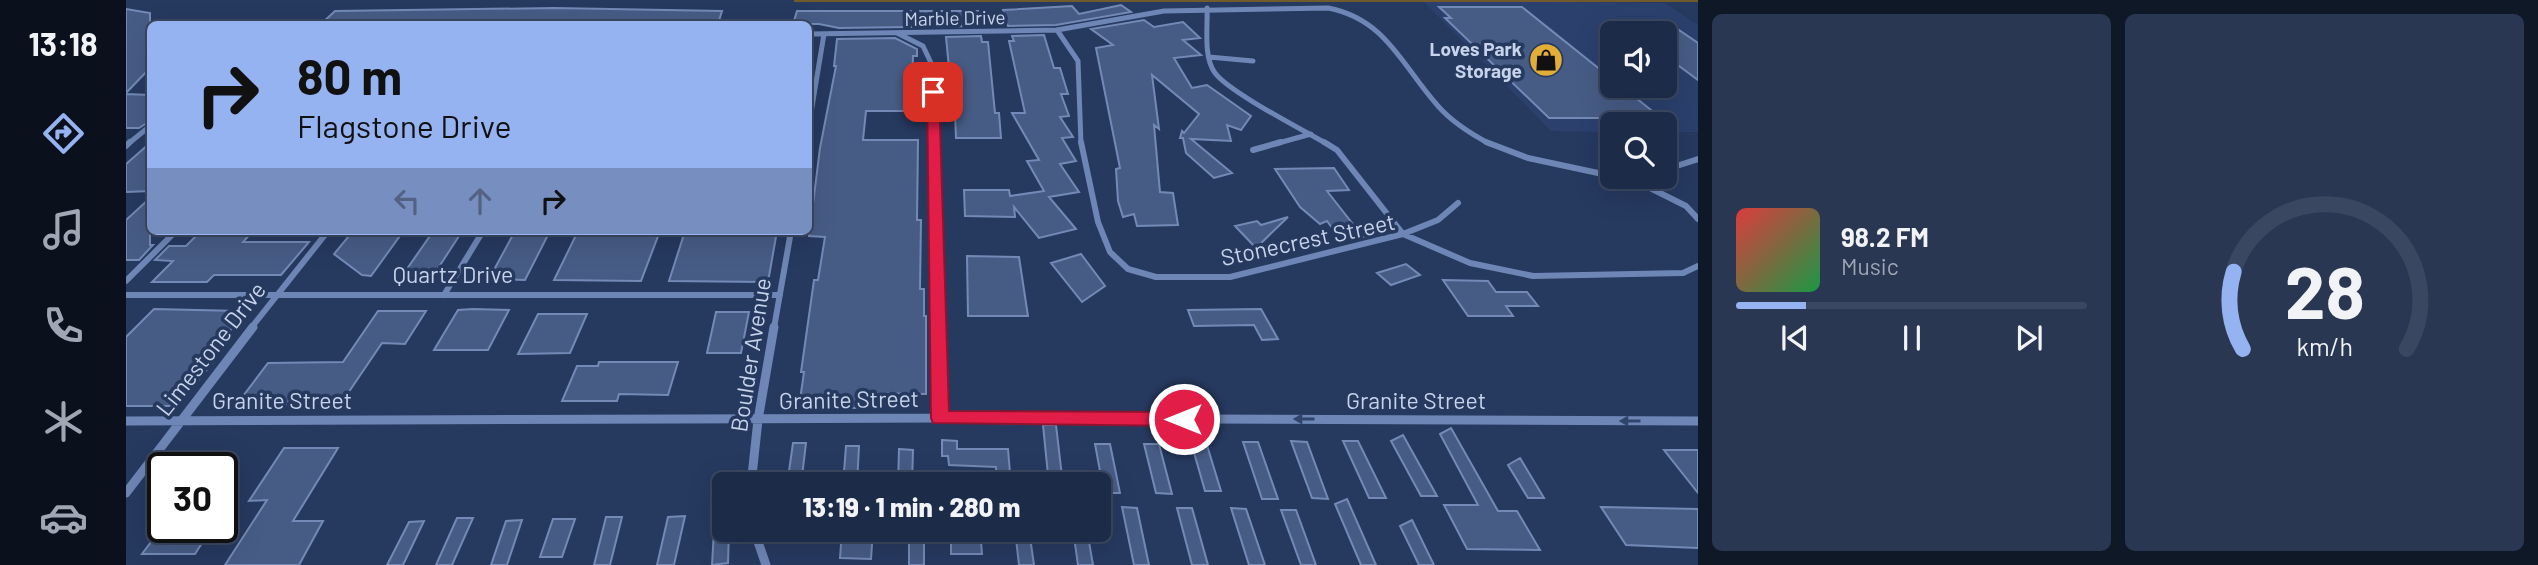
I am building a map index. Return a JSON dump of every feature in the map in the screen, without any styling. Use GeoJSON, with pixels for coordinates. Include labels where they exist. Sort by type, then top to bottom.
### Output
{"type":"FeatureCollection","features":[{"type":"Feature","properties":{"kind":"street","name":"Marble Drive"},"geometry":{"type":"LineString","coordinates":[[812,34],[1057,30],[1164,11],[1207,8],[1328,8],[1352,12],[1371,24],[1450,119],[1483,142],[1522,157],[1600,173]]}},
{"type":"Feature","properties":{"kind":"street"},"geometry":{"type":"LineString","coordinates":[[1207,8],[1209,57],[1215,73],[1235,89],[1337,150],[1403,234],[1438,220],[1458,203]]}},
{"type":"Feature","properties":{"kind":"street","name":"Stonecrest Street"},"geometry":{"type":"LineString","coordinates":[[1057,30],[1078,61],[1079,134],[1098,222],[1110,253],[1128,270],[1156,277],[1230,277],[1403,234],[1470,263],[1533,276],[1683,273],[1698,266]]}},
{"type":"Feature","properties":{"kind":"street"},"geometry":{"type":"LineString","coordinates":[[896,33],[923,46],[932,65],[940,418]]}},
{"type":"Feature","properties":{"kind":"street"},"geometry":{"type":"LineString","coordinates":[[812,107],[824,34]]}},
{"type":"Feature","properties":{"kind":"street"},"geometry":{"type":"LineString","coordinates":[[1209,57],[1253,61]]}},
{"type":"Feature","properties":{"kind":"street"},"geometry":{"type":"LineString","coordinates":[[126,146],[147,128]]}},
{"type":"Feature","properties":{"kind":"street"},"geometry":{"type":"LineString","coordinates":[[1253,150],[1311,134]]}},
{"type":"Feature","properties":{"kind":"street"},"geometry":{"type":"LineString","coordinates":[[1677,166],[1698,159]]}},
{"type":"Feature","properties":{"kind":"street"},"geometry":{"type":"LineString","coordinates":[[1652,189],[1686,206],[1698,219]]}},
{"type":"Feature","properties":{"kind":"street"},"geometry":{"type":"LineString","coordinates":[[126,281],[172,235]]}},
{"type":"Feature","properties":{"kind":"street","name":"Limestone Drive"},"geometry":{"type":"LineString","coordinates":[[126,493],[178,420],[325,235]]}},
{"type":"Feature","properties":{"kind":"street"},"geometry":{"type":"LineString","coordinates":[[444,295],[481,235]]}},
{"type":"Feature","properties":{"kind":"street","name":"Boulder Avenue"},"geometry":{"type":"LineString","coordinates":[[752,472],[758,420],[790,235]]}},
{"type":"Feature","properties":{"kind":"street","name":"Quartz Drive"},"geometry":{"type":"LineString","coordinates":[[126,295],[780,295]]}},
{"type":"Feature","properties":{"kind":"street","name":"Granite Street"},"geometry":{"type":"LineString","coordinates":[[126,421],[940,418],[1698,421]]}},
{"type":"Feature","properties":{"kind":"street"},"geometry":{"type":"LineString","coordinates":[[758,542],[766,565]]}},
{"type":"Feature","properties":{"kind":"shaded area"},"geometry":{"type":"Polygon","coordinates":[[[1698,0],[1698,2],[794,2],[1698,0]]]}},
{"type":"Feature","properties":{"kind":"shaded area","name":"Loves Park Storage"},"geometry":{"type":"Polygon","coordinates":[[[1423,1],[1665,3],[1698,25],[1698,132],[1677,132],[1677,112],[1600,112],[1600,132],[1551,131],[1423,1]]]}},
{"type":"Feature","properties":{"kind":"building"},"geometry":{"type":"Polygon","coordinates":[[[1121,5],[1131,12],[1056,25],[1008,26],[1003,10],[1072,6],[1079,14],[1121,5]]]}},
{"type":"Feature","properties":{"kind":"building"},"geometry":{"type":"Polygon","coordinates":[[[1439,7],[1522,7],[1600,69],[1600,98],[1636,98],[1654,112],[1600,112],[1600,118],[1549,118],[1445,18],[1451,18],[1439,7]]]}},
{"type":"Feature","properties":{"kind":"building"},"geometry":{"type":"Polygon","coordinates":[[[554,8],[722,11],[719,21],[324,21],[335,11],[554,8]]]}},
{"type":"Feature","properties":{"kind":"building"},"geometry":{"type":"Polygon","coordinates":[[[126,9],[150,13],[150,21],[147,21],[147,71],[126,93],[126,9]]]}},
{"type":"Feature","properties":{"kind":"building"},"geometry":{"type":"Polygon","coordinates":[[[797,11],[978,11],[980,26],[839,28],[812,24],[812,21],[794,21],[797,11]]]}},
{"type":"Feature","properties":{"kind":"building"},"geometry":{"type":"Polygon","coordinates":[[[1144,20],[1154,27],[1183,22],[1200,38],[1183,40],[1201,55],[1174,58],[1192,88],[1207,85],[1251,116],[1241,130],[1227,125],[1231,141],[1191,139],[1232,173],[1214,178],[1186,153],[1183,138],[1180,138],[1182,131],[1184,133],[1199,114],[1152,75],[1159,129],[1154,125],[1160,192],[1173,193],[1178,225],[1137,226],[1134,214],[1123,217],[1118,201],[1116,169],[1120,168],[1096,48],[1113,45],[1091,29],[1144,20]]]}},
{"type":"Feature","properties":{"kind":"building"},"geometry":{"type":"Polygon","coordinates":[[[1677,29],[1698,43],[1698,80],[1677,65],[1677,29]]]}},
{"type":"Feature","properties":{"kind":"building"},"geometry":{"type":"Polygon","coordinates":[[[1044,35],[1054,68],[1060,68],[1068,94],[1061,94],[1069,116],[1060,117],[1073,137],[1062,138],[1076,161],[1060,164],[1079,192],[1049,197],[1076,229],[1039,238],[1014,207],[1015,217],[965,216],[964,190],[1009,190],[1010,196],[1044,191],[1027,161],[1039,160],[1012,113],[1025,113],[1009,41],[1014,41],[1012,36],[1044,35]]]}},
{"type":"Feature","properties":{"kind":"building"},"geometry":{"type":"Polygon","coordinates":[[[981,36],[982,42],[988,42],[995,113],[999,113],[1001,138],[956,138],[954,89],[951,89],[946,37],[981,36]]]}},
{"type":"Feature","properties":{"kind":"building"},"geometry":{"type":"Polygon","coordinates":[[[895,38],[917,49],[917,56],[913,56],[912,91],[916,91],[917,111],[866,111],[863,140],[918,140],[917,220],[921,220],[920,289],[924,289],[926,316],[926,394],[857,393],[856,408],[799,407],[804,372],[801,372],[814,280],[818,280],[825,237],[809,236],[812,235],[812,212],[820,148],[836,66],[837,39],[895,38]]]}},
{"type":"Feature","properties":{"kind":"building"},"geometry":{"type":"Polygon","coordinates":[[[126,94],[147,95],[147,123],[139,128],[126,128],[126,94]]]}},
{"type":"Feature","properties":{"kind":"building"},"geometry":{"type":"Polygon","coordinates":[[[147,146],[147,191],[126,192],[126,164],[147,146]]]}},
{"type":"Feature","properties":{"kind":"building"},"geometry":{"type":"Polygon","coordinates":[[[1334,168],[1349,190],[1327,191],[1363,237],[1340,239],[1327,221],[1320,224],[1300,207],[1275,169],[1334,168]]]}},
{"type":"Feature","properties":{"kind":"building"},"geometry":{"type":"Polygon","coordinates":[[[147,201],[147,235],[150,235],[150,245],[153,245],[139,260],[126,260],[126,220],[147,201]]]}},
{"type":"Feature","properties":{"kind":"building"},"geometry":{"type":"Polygon","coordinates":[[[1288,217],[1256,248],[1235,226],[1257,221],[1261,225],[1288,217]]]}},
{"type":"Feature","properties":{"kind":"building"},"geometry":{"type":"Polygon","coordinates":[[[197,235],[249,235],[243,242],[309,242],[281,275],[214,275],[207,282],[152,282],[173,261],[155,260],[169,246],[186,246],[197,235]]]}},
{"type":"Feature","properties":{"kind":"building"},"geometry":{"type":"Polygon","coordinates":[[[350,235],[401,235],[371,276],[362,275],[334,254],[350,235]]]}},
{"type":"Feature","properties":{"kind":"building"},"geometry":{"type":"Polygon","coordinates":[[[431,235],[460,235],[433,276],[402,276],[431,235]]]}},
{"type":"Feature","properties":{"kind":"building"},"geometry":{"type":"Polygon","coordinates":[[[513,235],[548,235],[525,280],[489,279],[513,235]]]}},
{"type":"Feature","properties":{"kind":"building"},"geometry":{"type":"Polygon","coordinates":[[[576,235],[658,235],[641,281],[554,280],[576,235]]]}},
{"type":"Feature","properties":{"kind":"building"},"geometry":{"type":"Polygon","coordinates":[[[684,235],[776,235],[768,282],[669,281],[684,235]]]}},
{"type":"Feature","properties":{"kind":"building"},"geometry":{"type":"Polygon","coordinates":[[[1081,254],[1105,286],[1082,302],[1051,263],[1081,254]]]}},
{"type":"Feature","properties":{"kind":"building"},"geometry":{"type":"Polygon","coordinates":[[[967,256],[1019,257],[1028,316],[968,316],[967,256]]]}},
{"type":"Feature","properties":{"kind":"building"},"geometry":{"type":"Polygon","coordinates":[[[1406,264],[1420,275],[1391,285],[1377,273],[1406,264]]]}},
{"type":"Feature","properties":{"kind":"building"},"geometry":{"type":"Polygon","coordinates":[[[1443,280],[1488,281],[1496,292],[1527,292],[1538,306],[1506,306],[1513,316],[1468,316],[1443,280]]]}},
{"type":"Feature","properties":{"kind":"building"},"geometry":{"type":"Polygon","coordinates":[[[154,309],[238,311],[235,314],[244,315],[228,333],[219,333],[195,361],[214,361],[177,406],[126,406],[126,337],[154,309]]]}},
{"type":"Feature","properties":{"kind":"building"},"geometry":{"type":"Polygon","coordinates":[[[1261,309],[1278,339],[1262,340],[1254,325],[1194,326],[1188,310],[1261,309]]]}},
{"type":"Feature","properties":{"kind":"building"},"geometry":{"type":"Polygon","coordinates":[[[458,310],[509,310],[488,350],[434,350],[458,310]]]}},
{"type":"Feature","properties":{"kind":"building"},"geometry":{"type":"Polygon","coordinates":[[[378,311],[426,311],[405,344],[382,343],[342,402],[289,401],[284,407],[234,408],[268,363],[343,362],[378,311]]]}},
{"type":"Feature","properties":{"kind":"building"},"geometry":{"type":"Polygon","coordinates":[[[716,312],[749,312],[741,353],[707,353],[716,312]]]}},
{"type":"Feature","properties":{"kind":"building"},"geometry":{"type":"Polygon","coordinates":[[[538,314],[587,314],[570,353],[518,354],[538,314]]]}},
{"type":"Feature","properties":{"kind":"building"},"geometry":{"type":"Polygon","coordinates":[[[599,362],[678,362],[668,395],[619,394],[617,401],[562,401],[577,366],[598,366],[599,362]]]}},
{"type":"Feature","properties":{"kind":"building"},"geometry":{"type":"Polygon","coordinates":[[[1043,425],[1056,425],[1061,472],[1048,472],[1043,425]]]}},
{"type":"Feature","properties":{"kind":"building"},"geometry":{"type":"Polygon","coordinates":[[[1451,428],[1498,511],[1517,511],[1540,550],[1467,549],[1444,505],[1478,505],[1440,434],[1451,428]]]}},
{"type":"Feature","properties":{"kind":"building"},"geometry":{"type":"Polygon","coordinates":[[[1403,435],[1437,496],[1421,496],[1391,441],[1403,435]]]}},
{"type":"Feature","properties":{"kind":"building"},"geometry":{"type":"Polygon","coordinates":[[[942,440],[957,441],[957,449],[1008,449],[1010,472],[996,472],[996,467],[949,465],[948,456],[942,456],[942,440]]]}},
{"type":"Feature","properties":{"kind":"building"},"geometry":{"type":"Polygon","coordinates":[[[1291,441],[1307,442],[1328,499],[1312,498],[1291,441]]]}},
{"type":"Feature","properties":{"kind":"building"},"geometry":{"type":"Polygon","coordinates":[[[1343,441],[1358,441],[1386,498],[1369,498],[1343,441]]]}},
{"type":"Feature","properties":{"kind":"building"},"geometry":{"type":"Polygon","coordinates":[[[1191,442],[1206,442],[1221,491],[1205,491],[1191,442]]]}},
{"type":"Feature","properties":{"kind":"building"},"geometry":{"type":"Polygon","coordinates":[[[1243,442],[1258,442],[1278,499],[1262,499],[1243,442]]]}},
{"type":"Feature","properties":{"kind":"building"},"geometry":{"type":"Polygon","coordinates":[[[793,443],[806,443],[803,472],[789,472],[793,443]]]}},
{"type":"Feature","properties":{"kind":"building"},"geometry":{"type":"Polygon","coordinates":[[[1095,444],[1110,444],[1120,493],[1111,493],[1111,472],[1100,472],[1095,444]]]}},
{"type":"Feature","properties":{"kind":"building"},"geometry":{"type":"Polygon","coordinates":[[[1144,444],[1159,444],[1172,494],[1156,493],[1144,444]]]}},
{"type":"Feature","properties":{"kind":"building"},"geometry":{"type":"Polygon","coordinates":[[[846,446],[859,446],[858,472],[844,472],[846,446]]]}},
{"type":"Feature","properties":{"kind":"building"},"geometry":{"type":"Polygon","coordinates":[[[284,448],[338,448],[293,521],[323,521],[299,565],[225,565],[267,500],[249,501],[284,448]]]}},
{"type":"Feature","properties":{"kind":"building"},"geometry":{"type":"Polygon","coordinates":[[[899,449],[913,450],[912,472],[898,472],[899,449]]]}},
{"type":"Feature","properties":{"kind":"building"},"geometry":{"type":"Polygon","coordinates":[[[1664,450],[1698,450],[1698,493],[1664,450]]]}},
{"type":"Feature","properties":{"kind":"building"},"geometry":{"type":"Polygon","coordinates":[[[1520,458],[1544,498],[1528,498],[1508,465],[1520,458]]]}},
{"type":"Feature","properties":{"kind":"building"},"geometry":{"type":"Polygon","coordinates":[[[1347,499],[1376,565],[1361,565],[1335,504],[1347,499]]]}},
{"type":"Feature","properties":{"kind":"building"},"geometry":{"type":"Polygon","coordinates":[[[1122,507],[1137,508],[1149,565],[1134,565],[1122,507]]]}},
{"type":"Feature","properties":{"kind":"building"},"geometry":{"type":"Polygon","coordinates":[[[1601,507],[1698,509],[1698,548],[1626,545],[1601,507]]]}},
{"type":"Feature","properties":{"kind":"building"},"geometry":{"type":"Polygon","coordinates":[[[1177,508],[1192,508],[1208,565],[1192,565],[1177,508]]]}},
{"type":"Feature","properties":{"kind":"building"},"geometry":{"type":"Polygon","coordinates":[[[1231,508],[1246,509],[1265,565],[1249,565],[1231,508]]]}},
{"type":"Feature","properties":{"kind":"building"},"geometry":{"type":"Polygon","coordinates":[[[1281,510],[1296,510],[1316,565],[1301,565],[1281,510]]]}},
{"type":"Feature","properties":{"kind":"building"},"geometry":{"type":"Polygon","coordinates":[[[685,516],[674,565],[657,565],[668,517],[685,516]]]}},
{"type":"Feature","properties":{"kind":"building"},"geometry":{"type":"Polygon","coordinates":[[[606,517],[622,517],[610,565],[594,565],[606,517]]]}},
{"type":"Feature","properties":{"kind":"building"},"geometry":{"type":"Polygon","coordinates":[[[457,518],[473,518],[452,565],[436,565],[457,518]]]}},
{"type":"Feature","properties":{"kind":"building"},"geometry":{"type":"Polygon","coordinates":[[[553,519],[575,519],[562,557],[540,557],[553,519]]]}},
{"type":"Feature","properties":{"kind":"building"},"geometry":{"type":"Polygon","coordinates":[[[522,520],[507,565],[491,565],[506,521],[522,520]]]}},
{"type":"Feature","properties":{"kind":"building"},"geometry":{"type":"Polygon","coordinates":[[[1412,520],[1434,565],[1419,565],[1400,526],[1412,520]]]}},
{"type":"Feature","properties":{"kind":"building"},"geometry":{"type":"Polygon","coordinates":[[[424,521],[403,565],[387,565],[409,522],[424,521]]]}},
{"type":"Feature","properties":{"kind":"building"},"geometry":{"type":"Polygon","coordinates":[[[713,542],[729,542],[728,563],[712,565],[713,542]]]}},
{"type":"Feature","properties":{"kind":"building"},"geometry":{"type":"Polygon","coordinates":[[[841,542],[872,542],[871,559],[840,558],[841,542]]]}},
{"type":"Feature","properties":{"kind":"building"},"geometry":{"type":"Polygon","coordinates":[[[909,542],[924,542],[924,565],[909,565],[909,542]]]}},
{"type":"Feature","properties":{"kind":"building"},"geometry":{"type":"Polygon","coordinates":[[[951,542],[981,542],[982,554],[951,554],[951,542]]]}},
{"type":"Feature","properties":{"kind":"building"},"geometry":{"type":"Polygon","coordinates":[[[1016,542],[1031,542],[1034,565],[1019,565],[1016,542]]]}},
{"type":"Feature","properties":{"kind":"building"},"geometry":{"type":"Polygon","coordinates":[[[1075,542],[1089,542],[1093,565],[1078,565],[1075,542]]]}},
{"type":"Feature","properties":{"kind":"building"},"geometry":{"type":"Polygon","coordinates":[[[150,543],[202,543],[195,554],[142,554],[150,543]]]}},
{"type":"Feature","properties":{"kind":"place","name":"Loves Park Storage"},"geometry":{"type":"Point","coordinates":[1546,60]}},
{"type":"Feature","properties":{"kind":"route"},"geometry":{"type":"LineString","coordinates":[[933,92],[940,418],[1184,419]]}}]}
